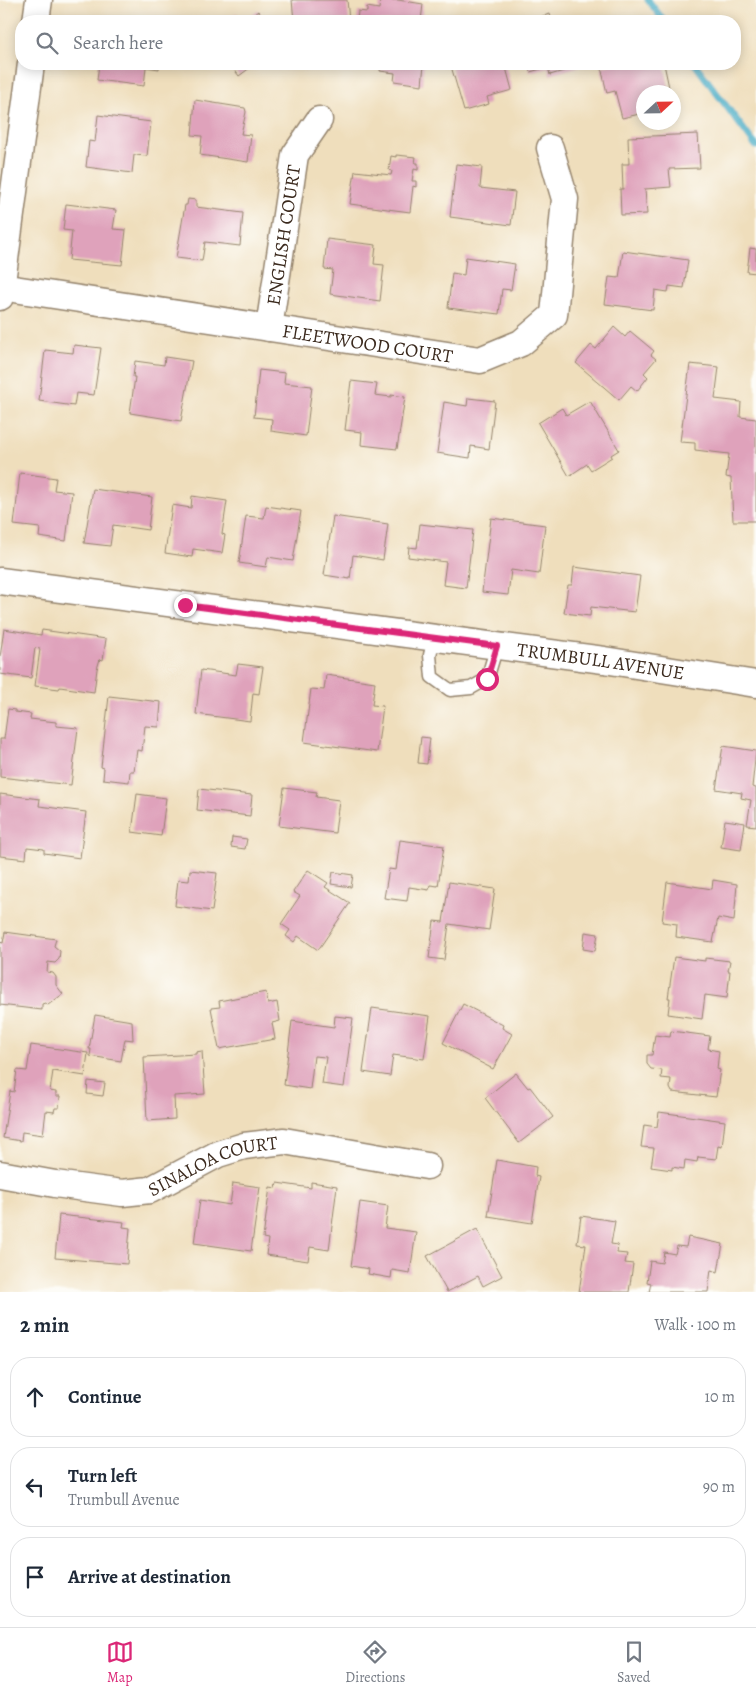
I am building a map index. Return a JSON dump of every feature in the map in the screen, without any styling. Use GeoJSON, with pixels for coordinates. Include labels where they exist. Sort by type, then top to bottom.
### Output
{"type":"FeatureCollection","features":[{"type":"Feature","properties":{"kind":"street"},"geometry":{"type":"LineString","coordinates":[[37,15],[39,0]]}},
{"type":"Feature","properties":{"kind":"street"},"geometry":{"type":"LineString","coordinates":[[1,292],[30,70]]}},
{"type":"Feature","properties":{"kind":"street","name":"ENGLISH COURT"},"geometry":{"type":"LineString","coordinates":[[269,328],[295,155],[319,120]]}},
{"type":"Feature","properties":{"kind":"street","name":"FLEETWOOD COURT"},"geometry":{"type":"LineString","coordinates":[[1,292],[269,328],[480,360],[521,343],[554,315],[565,199],[550,148]]}},
{"type":"Feature","properties":{"kind":"street","name":"TRUMBULL AVENUE"},"geometry":{"type":"LineString","coordinates":[[0,581],[604,660],[756,684]]}},
{"type":"Feature","properties":{"kind":"street","name":"SINALOA COURT"},"geometry":{"type":"LineString","coordinates":[[0,1174],[122,1193],[150,1190],[218,1154],[244,1146],[284,1141],[427,1166]]}},
{"type":"Feature","properties":{"kind":"lane"},"geometry":{"type":"LineString","coordinates":[[434,638],[430,655],[432,677],[450,690],[471,688],[487,679],[497,646]]}},
{"type":"Feature","properties":{"kind":"building"},"geometry":{"type":"Polygon","coordinates":[[[292,0],[347,0],[348,15],[293,15],[292,0]]]}},
{"type":"Feature","properties":{"kind":"building"},"geometry":{"type":"Polygon","coordinates":[[[380,0],[398,0],[423,4],[422,15],[358,15],[358,11],[367,12],[367,7],[379,9],[380,0]]]}},
{"type":"Feature","properties":{"kind":"building"},"geometry":{"type":"Polygon","coordinates":[[[258,11],[261,15],[253,15],[258,11]]]}},
{"type":"Feature","properties":{"kind":"building"},"geometry":{"type":"Polygon","coordinates":[[[98,70],[146,70],[144,86],[97,80],[98,70]]]}},
{"type":"Feature","properties":{"kind":"building"},"geometry":{"type":"Polygon","coordinates":[[[234,70],[247,70],[239,76],[234,70]]]}},
{"type":"Feature","properties":{"kind":"building"},"geometry":{"type":"Polygon","coordinates":[[[423,70],[422,85],[394,81],[395,73],[380,71],[423,70]]]}},
{"type":"Feature","properties":{"kind":"building"},"geometry":{"type":"Polygon","coordinates":[[[452,70],[507,70],[512,90],[487,97],[489,104],[464,111],[452,70]]]}},
{"type":"Feature","properties":{"kind":"building"},"geometry":{"type":"Polygon","coordinates":[[[549,70],[567,70],[550,75],[549,70]]]}},
{"type":"Feature","properties":{"kind":"building"},"geometry":{"type":"Polygon","coordinates":[[[602,70],[665,70],[668,85],[636,85],[636,115],[622,118],[615,91],[607,93],[602,70]]]}},
{"type":"Feature","properties":{"kind":"building"},"geometry":{"type":"Polygon","coordinates":[[[195,100],[245,108],[246,112],[241,134],[251,135],[248,162],[200,155],[202,136],[192,135],[195,100]]]}},
{"type":"Feature","properties":{"kind":"building"},"geometry":{"type":"Polygon","coordinates":[[[98,115],[151,122],[147,156],[134,155],[132,173],[86,167],[89,141],[95,142],[98,115]]]}},
{"type":"Feature","properties":{"kind":"building"},"geometry":{"type":"Polygon","coordinates":[[[698,134],[700,168],[669,169],[671,187],[645,189],[647,214],[621,215],[620,189],[623,189],[622,164],[629,164],[628,137],[698,134]]]}},
{"type":"Feature","properties":{"kind":"building"},"geometry":{"type":"Polygon","coordinates":[[[396,155],[416,157],[415,163],[418,163],[418,170],[414,169],[412,181],[416,181],[416,187],[413,186],[410,212],[350,204],[355,171],[391,175],[392,171],[389,170],[391,156],[396,157],[396,155]]]}},
{"type":"Feature","properties":{"kind":"building"},"geometry":{"type":"Polygon","coordinates":[[[456,164],[482,167],[480,188],[515,192],[511,225],[450,217],[456,164]]]}},
{"type":"Feature","properties":{"kind":"building"},"geometry":{"type":"Polygon","coordinates":[[[188,199],[196,200],[196,207],[243,213],[240,246],[205,242],[202,261],[176,258],[185,205],[187,205],[188,199]]]}},
{"type":"Feature","properties":{"kind":"building"},"geometry":{"type":"Polygon","coordinates":[[[66,204],[116,210],[113,229],[126,230],[122,265],[69,260],[72,231],[63,230],[66,204]]]}},
{"type":"Feature","properties":{"kind":"building"},"geometry":{"type":"Polygon","coordinates":[[[327,239],[376,245],[374,264],[384,265],[380,301],[330,294],[333,270],[324,269],[327,239]]]}},
{"type":"Feature","properties":{"kind":"building"},"geometry":{"type":"Polygon","coordinates":[[[750,248],[756,249],[756,273],[747,272],[750,248]]]}},
{"type":"Feature","properties":{"kind":"building"},"geometry":{"type":"Polygon","coordinates":[[[623,251],[688,260],[684,288],[669,286],[668,292],[655,290],[653,310],[605,304],[609,277],[619,278],[623,251]]]}},
{"type":"Feature","properties":{"kind":"building"},"geometry":{"type":"Polygon","coordinates":[[[466,257],[515,264],[511,290],[502,289],[499,314],[448,308],[452,273],[464,275],[466,257]]]}},
{"type":"Feature","properties":{"kind":"building"},"geometry":{"type":"Polygon","coordinates":[[[614,327],[625,337],[630,331],[654,351],[651,355],[656,359],[644,373],[648,377],[637,391],[631,386],[619,400],[576,363],[591,345],[596,349],[614,327]]]}},
{"type":"Feature","properties":{"kind":"building"},"geometry":{"type":"Polygon","coordinates":[[[74,345],[101,348],[94,395],[76,393],[74,406],[39,401],[45,350],[73,353],[74,345]]]}},
{"type":"Feature","properties":{"kind":"building"},"geometry":{"type":"Polygon","coordinates":[[[165,357],[192,361],[181,421],[130,413],[135,377],[133,377],[135,361],[164,365],[165,357]]]}},
{"type":"Feature","properties":{"kind":"building"},"geometry":{"type":"Polygon","coordinates":[[[690,364],[719,367],[715,399],[741,402],[740,417],[756,419],[756,521],[733,521],[731,478],[726,477],[729,454],[695,450],[695,443],[680,442],[690,364]]]}},
{"type":"Feature","properties":{"kind":"building"},"geometry":{"type":"Polygon","coordinates":[[[259,370],[285,373],[284,383],[312,386],[306,436],[271,431],[272,419],[254,417],[259,370]]]}},
{"type":"Feature","properties":{"kind":"building"},"geometry":{"type":"Polygon","coordinates":[[[351,381],[377,384],[375,395],[405,397],[397,449],[361,445],[362,432],[345,430],[351,381]]]}},
{"type":"Feature","properties":{"kind":"building"},"geometry":{"type":"Polygon","coordinates":[[[468,398],[495,401],[489,449],[471,446],[470,458],[437,453],[444,402],[467,406],[468,398]]]}},
{"type":"Feature","properties":{"kind":"building"},"geometry":{"type":"Polygon","coordinates":[[[590,401],[619,450],[611,455],[612,457],[591,470],[587,464],[569,476],[538,423],[562,408],[566,415],[590,401]]]}},
{"type":"Feature","properties":{"kind":"building"},"geometry":{"type":"Polygon","coordinates":[[[20,473],[56,478],[54,490],[72,492],[66,541],[39,537],[40,528],[14,525],[20,473]]]}},
{"type":"Feature","properties":{"kind":"building"},"geometry":{"type":"Polygon","coordinates":[[[93,489],[152,497],[148,530],[113,525],[110,546],[84,543],[93,489]]]}},
{"type":"Feature","properties":{"kind":"building"},"geometry":{"type":"Polygon","coordinates":[[[192,496],[227,501],[222,534],[225,535],[222,553],[193,549],[192,557],[165,553],[172,505],[191,508],[192,496]]]}},
{"type":"Feature","properties":{"kind":"building"},"geometry":{"type":"Polygon","coordinates":[[[266,506],[301,511],[293,561],[268,557],[266,567],[239,563],[246,516],[264,518],[266,506]]]}},
{"type":"Feature","properties":{"kind":"building"},"geometry":{"type":"Polygon","coordinates":[[[333,516],[388,524],[383,560],[353,555],[350,579],[324,575],[333,516]]]}},
{"type":"Feature","properties":{"kind":"building"},"geometry":{"type":"Polygon","coordinates":[[[491,518],[545,525],[539,574],[511,570],[508,595],[482,592],[491,518]]]}},
{"type":"Feature","properties":{"kind":"building"},"geometry":{"type":"Polygon","coordinates":[[[420,524],[473,530],[466,588],[443,585],[446,562],[408,557],[409,547],[417,548],[420,524]]]}},
{"type":"Feature","properties":{"kind":"building"},"geometry":{"type":"Polygon","coordinates":[[[574,567],[640,576],[635,612],[591,607],[590,616],[564,613],[568,585],[572,585],[574,567]]]}},
{"type":"Feature","properties":{"kind":"building"},"geometry":{"type":"Polygon","coordinates":[[[4,629],[41,635],[42,630],[106,639],[103,660],[100,659],[97,669],[94,692],[60,687],[59,689],[35,686],[40,649],[35,648],[31,678],[0,674],[0,657],[4,629]]]}},
{"type":"Feature","properties":{"kind":"building"},"geometry":{"type":"Polygon","coordinates":[[[238,664],[263,667],[259,694],[253,693],[250,721],[196,714],[201,670],[236,675],[238,664]]]}},
{"type":"Feature","properties":{"kind":"building"},"geometry":{"type":"Polygon","coordinates":[[[326,675],[375,682],[372,705],[383,706],[377,752],[304,742],[311,689],[324,690],[326,675]]]}},
{"type":"Feature","properties":{"kind":"building"},"geometry":{"type":"Polygon","coordinates":[[[109,696],[161,702],[159,727],[145,726],[142,751],[137,750],[134,771],[130,771],[129,782],[103,779],[104,768],[101,767],[109,696]]]}},
{"type":"Feature","properties":{"kind":"building"},"geometry":{"type":"Polygon","coordinates":[[[8,709],[31,714],[30,719],[56,722],[56,726],[78,728],[71,785],[0,777],[0,739],[4,739],[8,709]]]}},
{"type":"Feature","properties":{"kind":"building"},"geometry":{"type":"Polygon","coordinates":[[[421,737],[430,738],[427,764],[418,763],[421,737]]]}},
{"type":"Feature","properties":{"kind":"building"},"geometry":{"type":"Polygon","coordinates":[[[723,746],[756,751],[752,787],[756,788],[756,826],[747,825],[751,800],[741,798],[742,793],[716,789],[723,746]]]}},
{"type":"Feature","properties":{"kind":"building"},"geometry":{"type":"Polygon","coordinates":[[[284,788],[317,792],[316,797],[339,800],[335,833],[279,826],[284,788]]]}},
{"type":"Feature","properties":{"kind":"building"},"geometry":{"type":"Polygon","coordinates":[[[199,789],[252,795],[250,816],[197,810],[199,789]]]}},
{"type":"Feature","properties":{"kind":"building"},"geometry":{"type":"Polygon","coordinates":[[[0,794],[40,799],[39,806],[86,812],[80,858],[44,853],[44,849],[27,847],[26,859],[0,856],[0,794]]]}},
{"type":"Feature","properties":{"kind":"building"},"geometry":{"type":"Polygon","coordinates":[[[137,794],[166,798],[161,836],[132,832],[137,794]]]}},
{"type":"Feature","properties":{"kind":"building"},"geometry":{"type":"Polygon","coordinates":[[[725,820],[745,823],[741,850],[721,847],[725,820]]]}},
{"type":"Feature","properties":{"kind":"building"},"geometry":{"type":"Polygon","coordinates":[[[232,837],[247,839],[245,849],[231,847],[232,837]]]}},
{"type":"Feature","properties":{"kind":"building"},"geometry":{"type":"Polygon","coordinates":[[[400,840],[444,846],[438,886],[430,885],[429,890],[409,887],[407,901],[384,898],[389,869],[396,870],[400,840]]]}},
{"type":"Feature","properties":{"kind":"building"},"geometry":{"type":"Polygon","coordinates":[[[190,870],[217,873],[212,911],[175,906],[178,880],[189,881],[190,870]]]}},
{"type":"Feature","properties":{"kind":"building"},"geometry":{"type":"Polygon","coordinates":[[[308,870],[328,883],[325,887],[350,903],[318,950],[298,936],[294,942],[286,936],[290,930],[281,924],[300,896],[293,892],[308,870]]]}},
{"type":"Feature","properties":{"kind":"building"},"geometry":{"type":"Polygon","coordinates":[[[333,872],[353,875],[351,887],[331,884],[333,872]]]}},
{"type":"Feature","properties":{"kind":"building"},"geometry":{"type":"Polygon","coordinates":[[[713,880],[737,884],[734,921],[718,918],[713,942],[676,937],[677,924],[662,922],[667,882],[712,889],[713,880]]]}},
{"type":"Feature","properties":{"kind":"building"},"geometry":{"type":"Polygon","coordinates":[[[449,882],[495,889],[489,930],[449,924],[444,960],[429,958],[434,921],[443,922],[449,882]]]}},
{"type":"Feature","properties":{"kind":"building"},"geometry":{"type":"Polygon","coordinates":[[[5,932],[56,939],[54,946],[60,951],[59,959],[55,963],[48,962],[47,972],[53,973],[56,977],[56,985],[63,994],[48,1005],[42,1004],[42,1010],[0,1005],[0,942],[3,943],[5,932]]]}},
{"type":"Feature","properties":{"kind":"building"},"geometry":{"type":"Polygon","coordinates":[[[585,932],[598,934],[595,951],[583,949],[585,932]]]}},
{"type":"Feature","properties":{"kind":"building"},"geometry":{"type":"Polygon","coordinates":[[[674,957],[705,961],[705,958],[730,961],[727,998],[705,995],[702,1019],[668,1014],[670,998],[668,998],[674,957]]]}},
{"type":"Feature","properties":{"kind":"building"},"geometry":{"type":"Polygon","coordinates":[[[266,992],[268,1004],[277,1002],[280,1021],[272,1023],[275,1039],[219,1049],[211,1008],[220,1007],[219,1001],[266,992]]]}},
{"type":"Feature","properties":{"kind":"building"},"geometry":{"type":"Polygon","coordinates":[[[463,1004],[503,1025],[502,1028],[512,1034],[493,1069],[443,1043],[463,1004]]]}},
{"type":"Feature","properties":{"kind":"building"},"geometry":{"type":"Polygon","coordinates":[[[372,1008],[430,1016],[424,1059],[393,1055],[390,1076],[363,1072],[372,1008]]]}},
{"type":"Feature","properties":{"kind":"building"},"geometry":{"type":"Polygon","coordinates":[[[95,1015],[132,1021],[133,1040],[125,1039],[121,1061],[90,1056],[91,1049],[89,1049],[95,1015]]]}},
{"type":"Feature","properties":{"kind":"building"},"geometry":{"type":"Polygon","coordinates":[[[335,1016],[353,1018],[344,1087],[322,1084],[326,1057],[314,1056],[310,1089],[284,1085],[292,1021],[334,1027],[335,1016]]]}},
{"type":"Feature","properties":{"kind":"building"},"geometry":{"type":"Polygon","coordinates":[[[671,1031],[710,1036],[708,1049],[719,1051],[717,1069],[720,1070],[716,1097],[672,1092],[670,1088],[671,1079],[661,1078],[662,1070],[651,1069],[647,1064],[647,1055],[652,1055],[655,1035],[670,1037],[671,1031]]]}},
{"type":"Feature","properties":{"kind":"building"},"geometry":{"type":"Polygon","coordinates":[[[31,1045],[88,1053],[85,1076],[53,1071],[50,1091],[56,1092],[56,1096],[60,1096],[59,1108],[55,1108],[54,1112],[46,1111],[43,1135],[22,1132],[21,1141],[3,1138],[10,1091],[14,1092],[17,1070],[27,1071],[31,1045]]]}},
{"type":"Feature","properties":{"kind":"building"},"geometry":{"type":"Polygon","coordinates":[[[202,1051],[205,1094],[174,1096],[175,1119],[147,1121],[144,1057],[196,1054],[196,1052],[202,1051]]]}},
{"type":"Feature","properties":{"kind":"building"},"geometry":{"type":"Polygon","coordinates":[[[516,1073],[528,1088],[530,1087],[553,1117],[519,1143],[485,1098],[516,1073]]]}},
{"type":"Feature","properties":{"kind":"building"},"geometry":{"type":"Polygon","coordinates":[[[88,1081],[105,1083],[103,1096],[87,1094],[88,1081]]]}},
{"type":"Feature","properties":{"kind":"building"},"geometry":{"type":"Polygon","coordinates":[[[659,1112],[725,1121],[722,1147],[718,1146],[716,1159],[698,1157],[697,1162],[685,1160],[684,1169],[672,1167],[672,1170],[651,1167],[654,1148],[641,1147],[644,1125],[657,1127],[659,1112]]]}},
{"type":"Feature","properties":{"kind":"building"},"geometry":{"type":"Polygon","coordinates":[[[497,1160],[536,1167],[535,1176],[539,1177],[532,1223],[488,1216],[497,1160]]]}},
{"type":"Feature","properties":{"kind":"building"},"geometry":{"type":"Polygon","coordinates":[[[311,1182],[337,1186],[329,1250],[310,1247],[308,1261],[266,1255],[268,1239],[263,1238],[270,1187],[276,1188],[277,1183],[311,1188],[311,1182]]]}},
{"type":"Feature","properties":{"kind":"building"},"geometry":{"type":"Polygon","coordinates":[[[233,1183],[260,1187],[251,1251],[194,1243],[200,1200],[230,1205],[233,1183]]]}},
{"type":"Feature","properties":{"kind":"building"},"geometry":{"type":"Polygon","coordinates":[[[360,1202],[388,1206],[385,1228],[416,1232],[410,1273],[392,1270],[391,1278],[368,1274],[369,1269],[351,1266],[360,1202]]]}},
{"type":"Feature","properties":{"kind":"building"},"geometry":{"type":"Polygon","coordinates":[[[59,1215],[124,1222],[123,1227],[130,1228],[127,1264],[55,1258],[59,1215]]]}},
{"type":"Feature","properties":{"kind":"building"},"geometry":{"type":"Polygon","coordinates":[[[581,1216],[615,1221],[611,1244],[618,1245],[617,1253],[627,1254],[625,1263],[633,1264],[629,1292],[579,1292],[586,1245],[577,1244],[581,1216]]]}},
{"type":"Feature","properties":{"kind":"building"},"geometry":{"type":"Polygon","coordinates":[[[477,1229],[502,1276],[483,1286],[478,1276],[447,1292],[427,1256],[477,1229]]]}},
{"type":"Feature","properties":{"kind":"building"},"geometry":{"type":"Polygon","coordinates":[[[688,1237],[723,1244],[718,1272],[711,1270],[708,1292],[649,1292],[651,1283],[647,1282],[650,1261],[662,1263],[664,1252],[675,1254],[677,1246],[686,1247],[688,1237]]]}},
{"type":"Feature","properties":{"kind":"waterway"},"geometry":{"type":"LineString","coordinates":[[648,0],[659,15]]}},
{"type":"Feature","properties":{"kind":"waterway"},"geometry":{"type":"LineString","coordinates":[[699,70],[756,146]]}},
{"type":"Feature","properties":{"kind":"route"},"geometry":{"type":"LineString","coordinates":[[185,605],[497,646],[487,679]]}}]}
